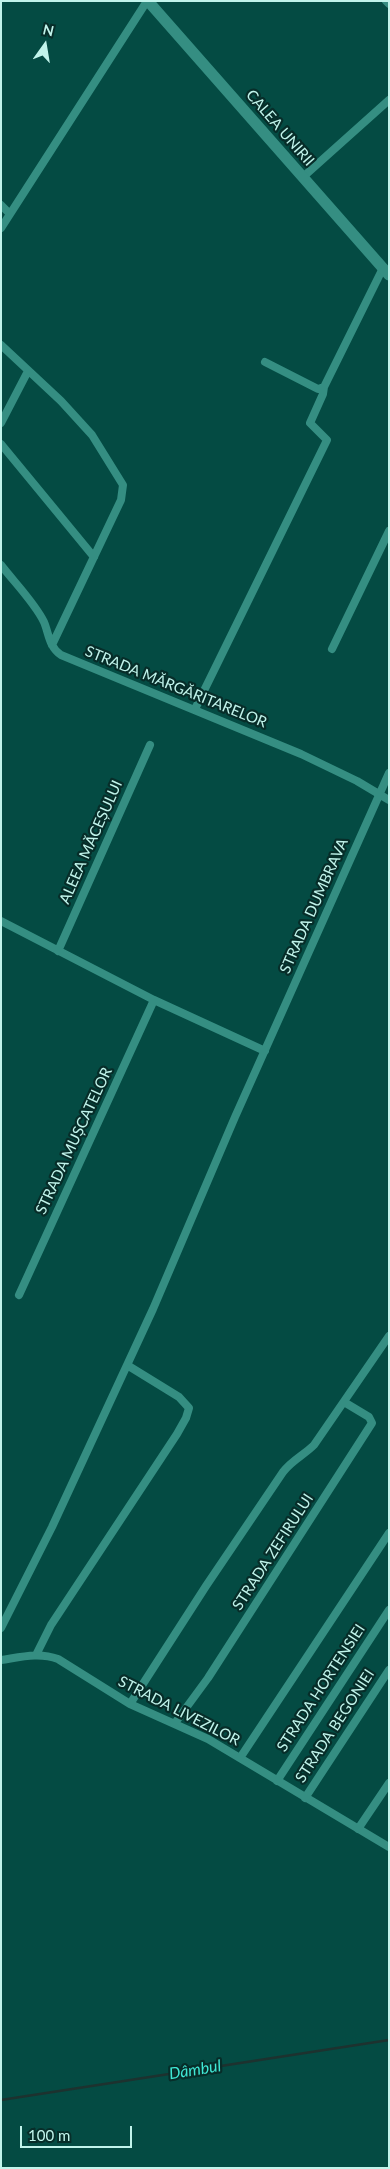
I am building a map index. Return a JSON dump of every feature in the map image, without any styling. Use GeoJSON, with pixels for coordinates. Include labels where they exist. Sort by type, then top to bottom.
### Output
{"type":"FeatureCollection","features":[{"type":"Feature","properties":{"kind":"main road","name":"CALEA UNIRII"},"geometry":{"type":"LineString","coordinates":[[147,1],[386,271]]}},
{"type":"Feature","properties":{"kind":"street"},"geometry":{"type":"LineString","coordinates":[[1,228],[147,1]]}},
{"type":"Feature","properties":{"kind":"street"},"geometry":{"type":"LineString","coordinates":[[386,1],[389,4]]}},
{"type":"Feature","properties":{"kind":"street"},"geometry":{"type":"LineString","coordinates":[[303,177],[389,100]]}},
{"type":"Feature","properties":{"kind":"street"},"geometry":{"type":"LineString","coordinates":[[1,205],[10,214]]}},
{"type":"Feature","properties":{"kind":"street"},"geometry":{"type":"LineString","coordinates":[[195,709],[327,440],[310,423],[323,394],[324,387],[386,271]]}},
{"type":"Feature","properties":{"kind":"street"},"geometry":{"type":"LineString","coordinates":[[1,344],[61,401],[92,435],[124,485],[121,500],[52,645]]}},
{"type":"Feature","properties":{"kind":"street"},"geometry":{"type":"LineString","coordinates":[[265,362],[318,389],[324,387]]}},
{"type":"Feature","properties":{"kind":"street"},"geometry":{"type":"LineString","coordinates":[[1,423],[28,371]]}},
{"type":"Feature","properties":{"kind":"street"},"geometry":{"type":"LineString","coordinates":[[1,444],[94,557]]}},
{"type":"Feature","properties":{"kind":"street"},"geometry":{"type":"LineString","coordinates":[[332,648],[389,531]]}},
{"type":"Feature","properties":{"kind":"street"},"geometry":{"type":"LineString","coordinates":[[1,565],[43,621],[52,645]]}},
{"type":"Feature","properties":{"kind":"street","name":"STRADA MĂRGĂRITARELOR"},"geometry":{"type":"LineString","coordinates":[[52,645],[55,651],[62,655],[301,754],[389,800]]}},
{"type":"Feature","properties":{"kind":"street","name":"ALEEA MĂCEȘULUI"},"geometry":{"type":"LineString","coordinates":[[58,951],[150,745]]}},
{"type":"Feature","properties":{"kind":"street","name":"STRADA DUMBRAVA"},"geometry":{"type":"LineString","coordinates":[[1,1628],[52,1528],[127,1365],[389,773]]}},
{"type":"Feature","properties":{"kind":"street"},"geometry":{"type":"LineString","coordinates":[[1,921],[154,1000],[265,1050]]}},
{"type":"Feature","properties":{"kind":"street","name":"STRADA MUȘCATELOR"},"geometry":{"type":"LineString","coordinates":[[19,1295],[154,1000]]}},
{"type":"Feature","properties":{"kind":"street"},"geometry":{"type":"LineString","coordinates":[[130,1704],[206,1586],[289,1463],[304,1455],[314,1445],[389,1336]]}},
{"type":"Feature","properties":{"kind":"street"},"geometry":{"type":"LineString","coordinates":[[36,1655],[51,1625],[177,1434],[188,1413],[189,1408],[179,1398],[127,1365]]}},
{"type":"Feature","properties":{"kind":"street","name":"STRADA ZEFIRULUI"},"geometry":{"type":"LineString","coordinates":[[176,1723],[208,1678],[372,1423],[369,1417],[344,1402]]}},
{"type":"Feature","properties":{"kind":"street"},"geometry":{"type":"LineString","coordinates":[[240,1758],[389,1532]]}},
{"type":"Feature","properties":{"kind":"street","name":"STRADA HORTENSIEI"},"geometry":{"type":"LineString","coordinates":[[277,1781],[389,1610]]}},
{"type":"Feature","properties":{"kind":"street","name":"STRADA LIVEZILOR"},"geometry":{"type":"LineString","coordinates":[[1,1660],[36,1655],[46,1655],[58,1659],[130,1704],[208,1739],[389,1847]]}},
{"type":"Feature","properties":{"kind":"street","name":"STRADA BEGONIEI"},"geometry":{"type":"LineString","coordinates":[[305,1798],[389,1670]]}},
{"type":"Feature","properties":{"kind":"street"},"geometry":{"type":"LineString","coordinates":[[358,1829],[389,1783]]}},
{"type":"Feature","properties":{"kind":"waterway","name":"Dâmbul"},"geometry":{"type":"LineString","coordinates":[[1,2100],[389,2040]]}}]}
